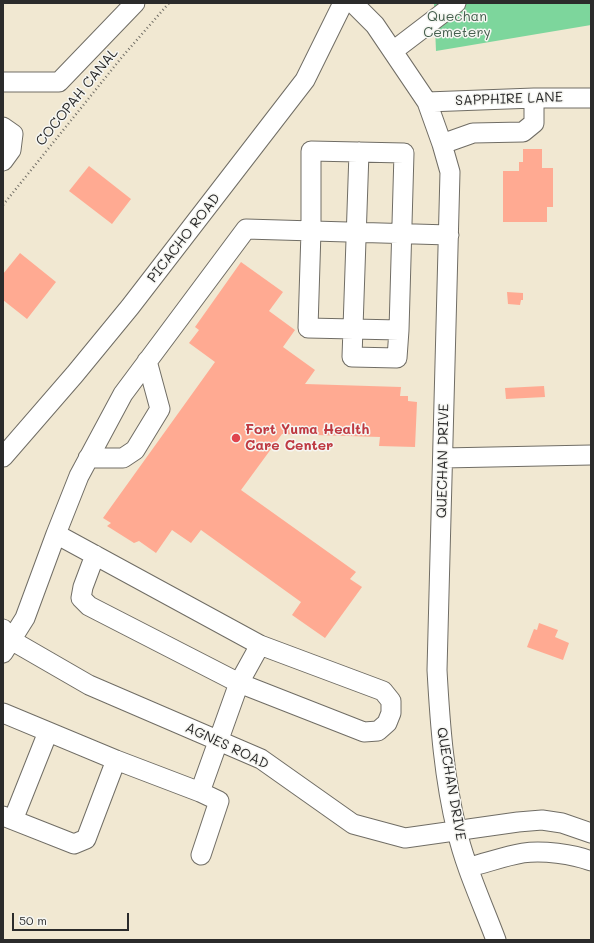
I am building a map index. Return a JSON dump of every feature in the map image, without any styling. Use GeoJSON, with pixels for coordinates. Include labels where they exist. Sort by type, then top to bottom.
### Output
{"type":"FeatureCollection","features":[{"type":"Feature","properties":{"kind":"street"},"geometry":{"type":"LineString","coordinates":[[3,82],[59,82],[135,3]]}},
{"type":"Feature","properties":{"kind":"street","name":"PICACHO ROAD"},"geometry":{"type":"LineString","coordinates":[[3,457],[70,380],[130,307],[305,80],[343,3]]}},
{"type":"Feature","properties":{"kind":"street","name":"QUECHAN DRIVE"},"geometry":{"type":"LineString","coordinates":[[353,3],[375,26],[427,102],[450,172],[438,670],[440,723],[448,785],[457,832],[468,867],[496,940]]}},
{"type":"Feature","properties":{"kind":"street"},"geometry":{"type":"LineString","coordinates":[[393,51],[431,12],[456,3]]}},
{"type":"Feature","properties":{"kind":"street"},"geometry":{"type":"LineString","coordinates":[[442,144],[473,133],[523,132],[534,123],[534,98]]}},
{"type":"Feature","properties":{"kind":"street","name":"SAPPHIRE LANE"},"geometry":{"type":"LineString","coordinates":[[427,102],[534,98],[591,98]]}},
{"type":"Feature","properties":{"kind":"street"},"geometry":{"type":"LineString","coordinates":[[3,127],[13,134],[11,150],[3,161]]}},
{"type":"Feature","properties":{"kind":"street"},"geometry":{"type":"LineString","coordinates":[[359,152],[356,232],[353,329],[352,357],[397,358],[399,330],[404,153],[359,152],[311,151],[311,231],[308,328],[353,329],[399,330]]}},
{"type":"Feature","properties":{"kind":"street"},"geometry":{"type":"LineString","coordinates":[[6,641],[25,618],[56,534],[80,476],[88,458],[123,394],[246,229],[449,235]]}},
{"type":"Feature","properties":{"kind":"street"},"geometry":{"type":"LineString","coordinates":[[88,458],[123,458],[135,450],[160,409],[147,361]]}},
{"type":"Feature","properties":{"kind":"street"},"geometry":{"type":"LineString","coordinates":[[443,458],[591,455]]}},
{"type":"Feature","properties":{"kind":"street"},"geometry":{"type":"LineString","coordinates":[[56,534],[95,555],[260,645],[383,691],[391,701],[391,713],[386,723],[378,731],[364,732],[239,683],[89,606],[82,598],[82,593],[95,555]]}},
{"type":"Feature","properties":{"kind":"street","name":"AGNES ROAD"},"geometry":{"type":"LineString","coordinates":[[6,641],[89,685],[261,758],[353,824],[405,838],[542,820],[562,823],[591,833]]}},
{"type":"Feature","properties":{"kind":"street"},"geometry":{"type":"LineString","coordinates":[[200,792],[239,683],[260,645]]}},
{"type":"Feature","properties":{"kind":"street"},"geometry":{"type":"LineString","coordinates":[[3,713],[219,801],[201,855]]}},
{"type":"Feature","properties":{"kind":"street"},"geometry":{"type":"LineString","coordinates":[[48,732],[8,818],[74,844],[86,839],[116,760]]}},
{"type":"Feature","properties":{"kind":"street"},"geometry":{"type":"LineString","coordinates":[[468,867],[524,853],[555,853],[584,858],[591,861]]}},
{"type":"Feature","properties":{"kind":"path","name":"COCOPAH CANAL"},"geometry":{"type":"LineString","coordinates":[[3,205],[122,57],[169,3]]}},
{"type":"Feature","properties":{"kind":"green space","name":"Quechan Cemetery"},"geometry":{"type":"Polygon","coordinates":[[[434,3],[591,3],[591,25],[436,51],[434,3]]]}},
{"type":"Feature","properties":{"kind":"building"},"geometry":{"type":"Polygon","coordinates":[[[523,149],[542,149],[542,168],[553,168],[553,207],[547,207],[547,222],[503,222],[503,171],[519,171],[519,162],[523,162],[523,149]]]}},
{"type":"Feature","properties":{"kind":"building"},"geometry":{"type":"Polygon","coordinates":[[[89,166],[131,199],[112,224],[69,191],[89,166]]]}},
{"type":"Feature","properties":{"kind":"building"},"geometry":{"type":"Polygon","coordinates":[[[20,253],[56,282],[27,319],[3,300],[3,274],[20,253]]]}},
{"type":"Feature","properties":{"kind":"building"},"geometry":{"type":"Polygon","coordinates":[[[241,262],[283,292],[269,311],[295,330],[283,347],[315,370],[305,384],[401,387],[400,396],[408,396],[408,401],[417,402],[415,447],[379,446],[380,437],[282,434],[241,490],[356,572],[350,579],[362,587],[325,638],[292,615],[301,602],[201,530],[191,543],[172,530],[156,553],[139,541],[134,543],[107,526],[111,523],[103,518],[215,362],[189,343],[199,330],[195,327],[241,262]]]}},
{"type":"Feature","properties":{"kind":"building"},"geometry":{"type":"Polygon","coordinates":[[[507,292],[523,293],[523,300],[521,300],[520,305],[508,304],[507,292]]]}},
{"type":"Feature","properties":{"kind":"building"},"geometry":{"type":"Polygon","coordinates":[[[544,386],[545,397],[506,399],[505,388],[544,386]]]}},
{"type":"Feature","properties":{"kind":"building"},"geometry":{"type":"Polygon","coordinates":[[[539,623],[558,630],[555,637],[569,643],[563,660],[527,647],[534,629],[537,630],[539,623]]]}},
{"type":"Feature","properties":{"kind":"place","name":"Fort Yuma Health Care Center"},"geometry":{"type":"Point","coordinates":[236,438]}}]}
